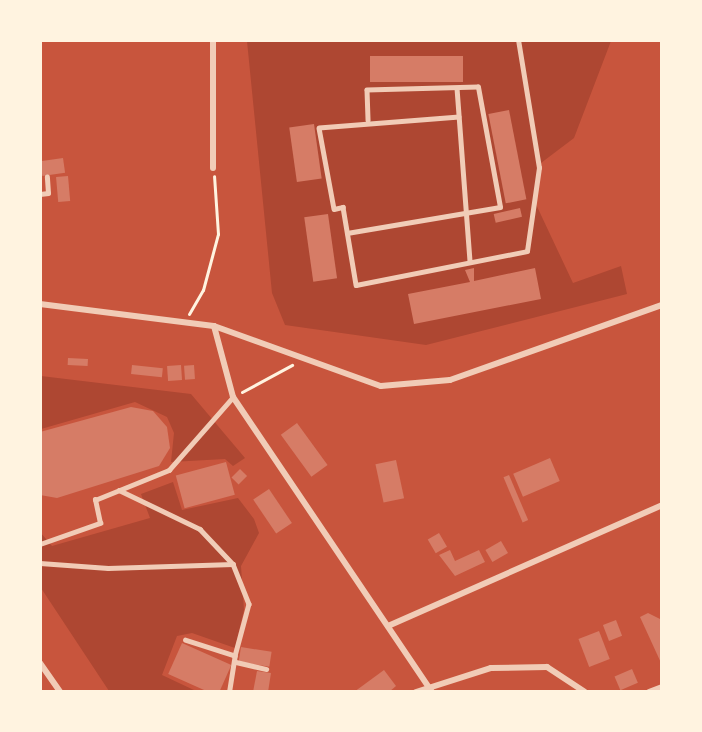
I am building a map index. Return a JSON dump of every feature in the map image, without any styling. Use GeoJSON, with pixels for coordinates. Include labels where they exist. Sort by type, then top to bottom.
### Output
{"type":"FeatureCollection","features":[{"type":"Feature","properties":{"kind":"street"},"geometry":{"type":"LineString","coordinates":[[213,40],[213,168]]}},
{"type":"Feature","properties":{"kind":"street"},"geometry":{"type":"LineString","coordinates":[[40,304],[214,326],[381,386],[450,380],[662,305]]}},
{"type":"Feature","properties":{"kind":"street"},"geometry":{"type":"LineString","coordinates":[[214,326],[233,398],[432,692]]}},
{"type":"Feature","properties":{"kind":"street"},"geometry":{"type":"LineString","coordinates":[[388,626],[662,505]]}},
{"type":"Feature","properties":{"kind":"street"},"geometry":{"type":"LineString","coordinates":[[40,663],[60,692]]}},
{"type":"Feature","properties":{"kind":"street"},"geometry":{"type":"LineString","coordinates":[[416,692],[427,684],[491,668],[547,667],[585,692]]}},
{"type":"Feature","properties":{"kind":"street"},"geometry":{"type":"LineString","coordinates":[[649,692],[662,687]]}},
{"type":"Feature","properties":{"kind":"lane"},"geometry":{"type":"LineString","coordinates":[[459,117],[368,120],[319,128],[334,209],[343,207],[356,285],[527,251],[539,168],[518,40]]}},
{"type":"Feature","properties":{"kind":"lane"},"geometry":{"type":"LineString","coordinates":[[347,233],[464,216],[500,207],[478,87],[367,90],[368,120]]}},
{"type":"Feature","properties":{"kind":"lane"},"geometry":{"type":"LineString","coordinates":[[457,88],[464,216],[471,262]]}},
{"type":"Feature","properties":{"kind":"lane"},"geometry":{"type":"LineString","coordinates":[[40,194],[48,193],[47,177]]}},
{"type":"Feature","properties":{"kind":"lane"},"geometry":{"type":"LineString","coordinates":[[40,544],[100,523],[95,500],[170,470],[233,398]]}},
{"type":"Feature","properties":{"kind":"lane"},"geometry":{"type":"LineString","coordinates":[[118,490],[200,529],[233,564],[249,604],[235,656],[236,662],[229,692]]}},
{"type":"Feature","properties":{"kind":"lane"},"geometry":{"type":"LineString","coordinates":[[40,563],[108,568],[233,564]]}},
{"type":"Feature","properties":{"kind":"lane"},"geometry":{"type":"LineString","coordinates":[[185,640],[235,656]]}},
{"type":"Feature","properties":{"kind":"lane"},"geometry":{"type":"LineString","coordinates":[[236,662],[266,669]]}},
{"type":"Feature","properties":{"kind":"path"},"geometry":{"type":"LineString","coordinates":[[184,323],[203,290],[218,234],[213,168]]}},
{"type":"Feature","properties":{"kind":"path"},"geometry":{"type":"LineString","coordinates":[[233,398],[304,359]]}},
{"type":"Feature","properties":{"kind":"shaded area"},"geometry":{"type":"Polygon","coordinates":[[[247,41],[611,41],[574,138],[541,163],[533,198],[573,283],[621,266],[627,294],[426,345],[285,325],[272,293],[247,41]]]}},
{"type":"Feature","properties":{"kind":"shaded area"},"geometry":{"type":"Polygon","coordinates":[[[41,376],[191,394],[245,458],[233,466],[225,459],[171,462],[174,433],[167,417],[135,402],[41,429],[41,376]]]}},
{"type":"Feature","properties":{"kind":"shaded area"},"geometry":{"type":"Polygon","coordinates":[[[173,482],[182,510],[238,498],[254,519],[259,533],[241,566],[244,610],[235,648],[192,633],[177,636],[162,675],[196,691],[109,691],[41,588],[40,532],[52,546],[150,518],[141,494],[173,482]]]}},
{"type":"Feature","properties":{"kind":"building"},"geometry":{"type":"Polygon","coordinates":[[[370,56],[463,56],[463,82],[370,82],[370,56]]]}},
{"type":"Feature","properties":{"kind":"building"},"geometry":{"type":"Polygon","coordinates":[[[509,110],[526,199],[506,203],[488,114],[509,110]]]}},
{"type":"Feature","properties":{"kind":"building"},"geometry":{"type":"Polygon","coordinates":[[[314,124],[322,178],[297,182],[289,127],[314,124]]]}},
{"type":"Feature","properties":{"kind":"building"},"geometry":{"type":"Polygon","coordinates":[[[63,158],[65,173],[42,176],[40,161],[63,158]]]}},
{"type":"Feature","properties":{"kind":"building"},"geometry":{"type":"Polygon","coordinates":[[[68,176],[70,201],[58,202],[56,177],[68,176]]]}},
{"type":"Feature","properties":{"kind":"building"},"geometry":{"type":"Polygon","coordinates":[[[520,208],[522,217],[496,223],[494,214],[520,208]]]}},
{"type":"Feature","properties":{"kind":"building"},"geometry":{"type":"Polygon","coordinates":[[[328,214],[337,278],[313,282],[304,217],[328,214]]]}},
{"type":"Feature","properties":{"kind":"building"},"geometry":{"type":"Polygon","coordinates":[[[474,268],[474,281],[535,268],[541,299],[414,324],[408,294],[470,282],[465,270],[474,268]]]}},
{"type":"Feature","properties":{"kind":"building"},"geometry":{"type":"Polygon","coordinates":[[[68,358],[88,359],[88,366],[68,365],[68,358]]]}},
{"type":"Feature","properties":{"kind":"building"},"geometry":{"type":"Polygon","coordinates":[[[132,365],[163,368],[162,377],[131,374],[132,365]]]}},
{"type":"Feature","properties":{"kind":"building"},"geometry":{"type":"Polygon","coordinates":[[[181,365],[182,380],[168,381],[167,366],[181,365]]]}},
{"type":"Feature","properties":{"kind":"building"},"geometry":{"type":"Polygon","coordinates":[[[194,365],[195,379],[185,380],[184,366],[194,365]]]}},
{"type":"Feature","properties":{"kind":"building"},"geometry":{"type":"Polygon","coordinates":[[[131,407],[153,411],[167,427],[170,448],[159,466],[57,498],[40,495],[40,432],[131,407]]]}},
{"type":"Feature","properties":{"kind":"building"},"geometry":{"type":"Polygon","coordinates":[[[297,423],[328,465],[311,477],[281,435],[297,423]]]}},
{"type":"Feature","properties":{"kind":"building"},"geometry":{"type":"Polygon","coordinates":[[[550,458],[560,481],[523,497],[513,474],[550,458]]]}},
{"type":"Feature","properties":{"kind":"building"},"geometry":{"type":"Polygon","coordinates":[[[396,460],[404,498],[384,503],[375,464],[396,460]]]}},
{"type":"Feature","properties":{"kind":"building"},"geometry":{"type":"Polygon","coordinates":[[[226,462],[235,495],[185,508],[176,475],[226,462]]]}},
{"type":"Feature","properties":{"kind":"building"},"geometry":{"type":"Polygon","coordinates":[[[240,469],[247,476],[239,485],[232,477],[240,469]]]}},
{"type":"Feature","properties":{"kind":"building"},"geometry":{"type":"Polygon","coordinates":[[[509,475],[528,520],[523,522],[503,477],[509,475]]]}},
{"type":"Feature","properties":{"kind":"building"},"geometry":{"type":"Polygon","coordinates":[[[269,489],[292,523],[276,534],[253,500],[269,489]]]}},
{"type":"Feature","properties":{"kind":"building"},"geometry":{"type":"Polygon","coordinates":[[[439,533],[447,547],[436,553],[428,540],[439,533]]]}},
{"type":"Feature","properties":{"kind":"building"},"geometry":{"type":"Polygon","coordinates":[[[501,541],[508,553],[492,562],[485,550],[501,541]]]}},
{"type":"Feature","properties":{"kind":"building"},"geometry":{"type":"Polygon","coordinates":[[[450,550],[455,561],[479,550],[485,562],[455,576],[439,555],[450,550]]]}},
{"type":"Feature","properties":{"kind":"building"},"geometry":{"type":"Polygon","coordinates":[[[648,613],[662,620],[662,665],[640,617],[648,613]]]}},
{"type":"Feature","properties":{"kind":"building"},"geometry":{"type":"Polygon","coordinates":[[[616,620],[622,636],[609,641],[603,625],[616,620]]]}},
{"type":"Feature","properties":{"kind":"building"},"geometry":{"type":"Polygon","coordinates":[[[599,631],[610,659],[589,667],[578,639],[599,631]]]}},
{"type":"Feature","properties":{"kind":"building"},"geometry":{"type":"Polygon","coordinates":[[[182,643],[231,665],[219,692],[208,692],[168,674],[182,643]]]}},
{"type":"Feature","properties":{"kind":"building"},"geometry":{"type":"Polygon","coordinates":[[[241,647],[272,652],[269,667],[239,662],[241,647]]]}},
{"type":"Feature","properties":{"kind":"building"},"geometry":{"type":"Polygon","coordinates":[[[632,669],[638,683],[620,690],[615,676],[632,669]]]}},
{"type":"Feature","properties":{"kind":"building"},"geometry":{"type":"Polygon","coordinates":[[[384,670],[396,686],[389,692],[354,692],[384,670]]]}},
{"type":"Feature","properties":{"kind":"building"},"geometry":{"type":"Polygon","coordinates":[[[257,671],[271,673],[268,692],[253,692],[257,671]]]}}]}
